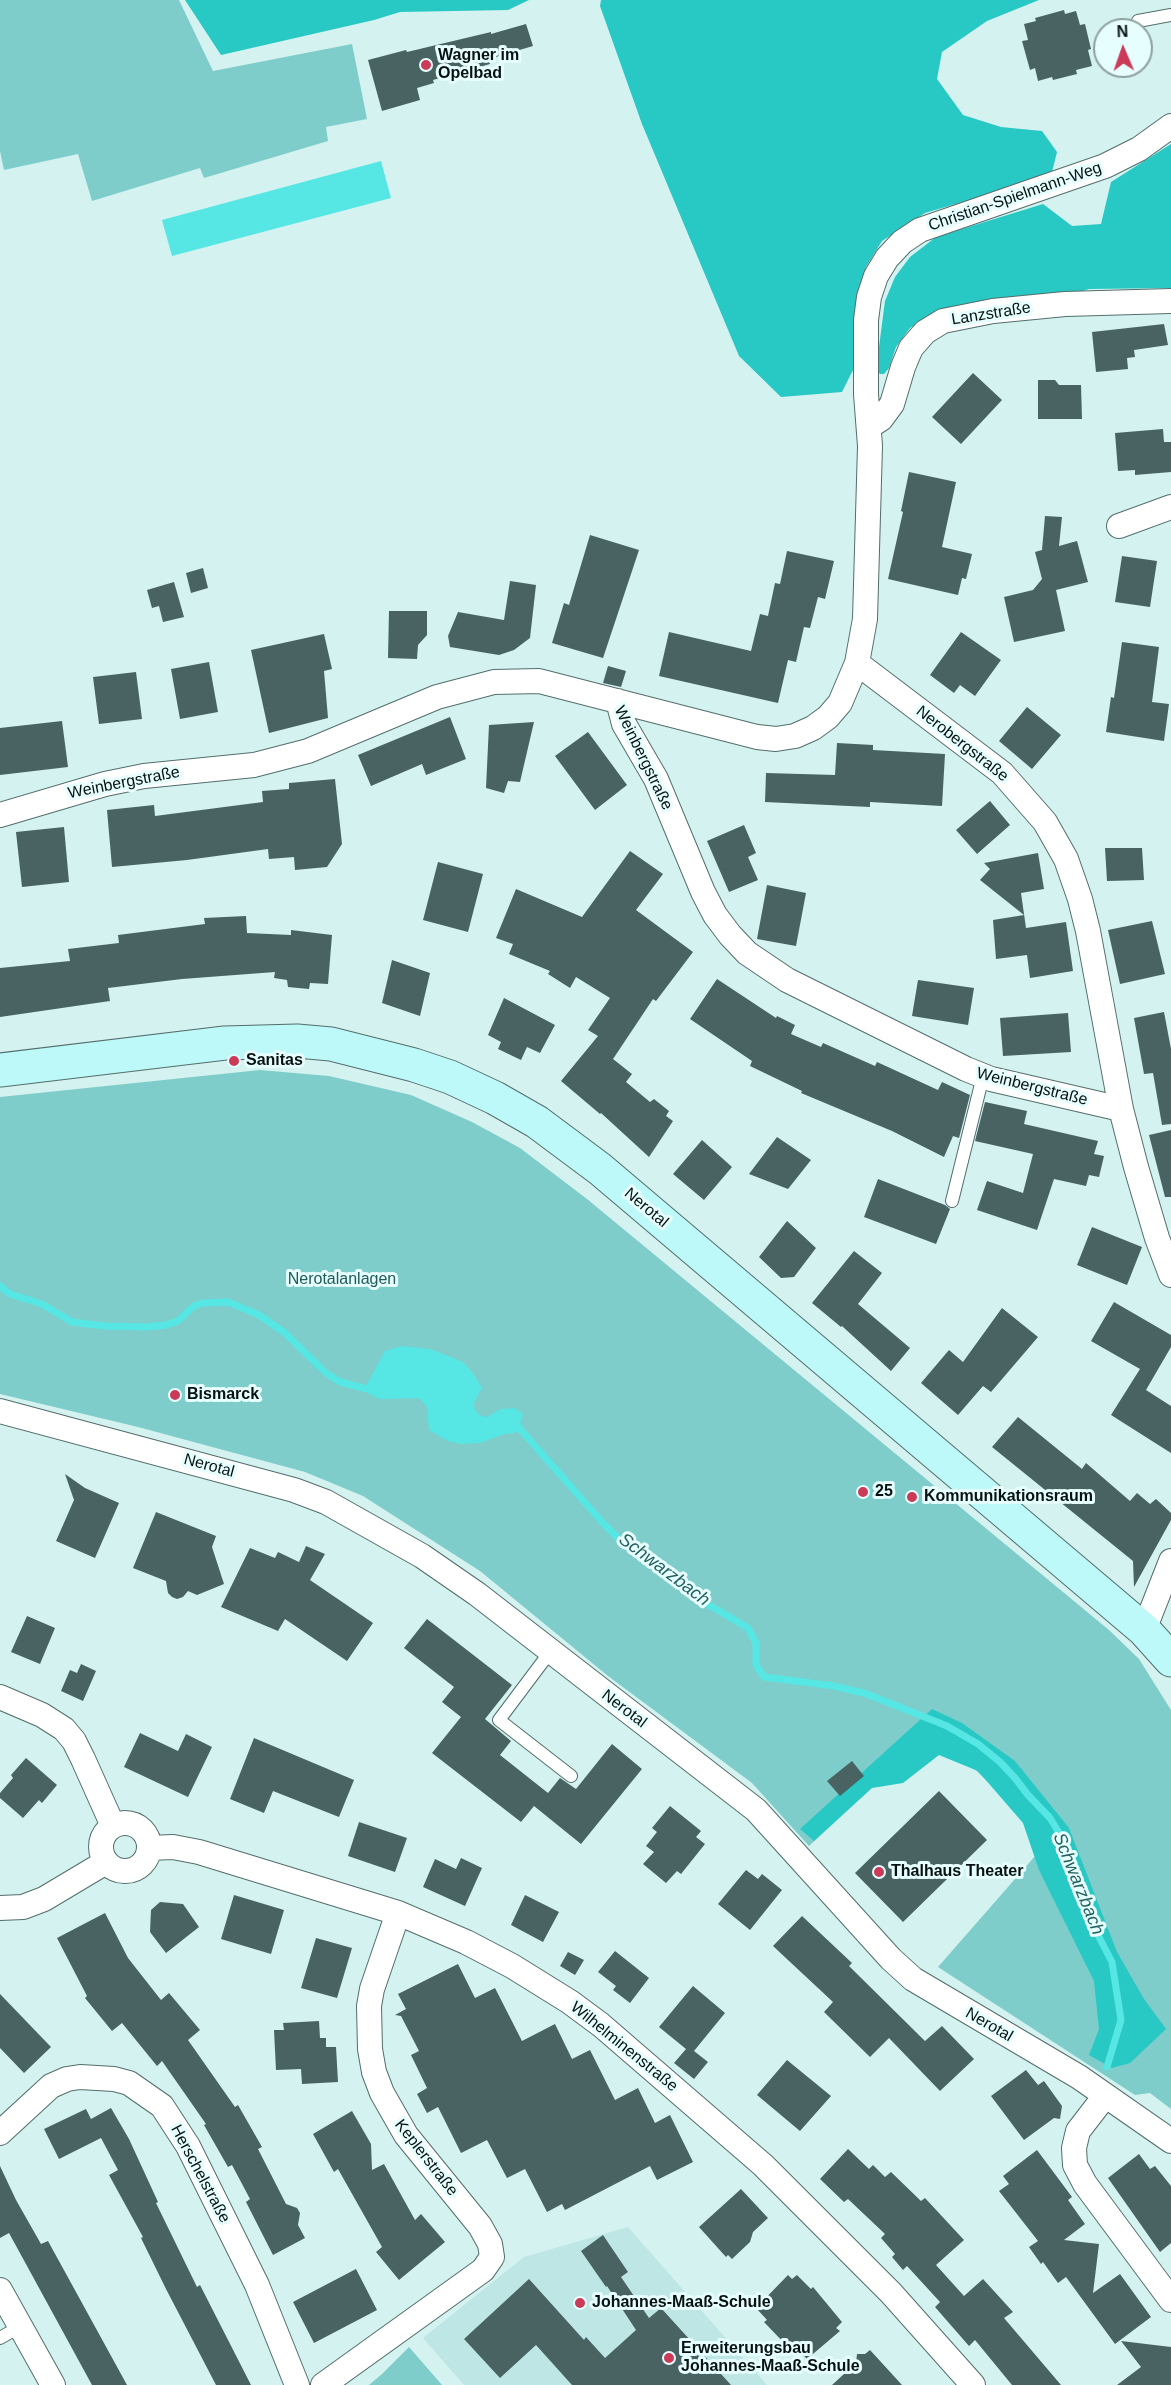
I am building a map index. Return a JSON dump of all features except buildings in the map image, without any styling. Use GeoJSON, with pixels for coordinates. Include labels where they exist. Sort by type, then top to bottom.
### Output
{"type":"FeatureCollection","features":[{"type":"Feature","properties":{"kind":"street","name":"Christian-Spielmann-Weg"},"geometry":{"type":"LineString","coordinates":[[870,426],[865,357],[869,297],[876,276],[887,258],[902,242],[920,230],[940,222],[1105,166],[1139,149],[1171,126]]}},
{"type":"Feature","properties":{"kind":"street","name":"Lanzstraße"},"geometry":{"type":"LineString","coordinates":[[870,426],[881,419],[892,404],[911,348],[925,332],[943,321],[993,311],[1065,304],[1171,301]]}},
{"type":"Feature","properties":{"kind":"street"},"geometry":{"type":"LineString","coordinates":[[618,701],[757,737],[786,737],[813,728],[828,717],[840,703],[856,663],[865,619],[870,426]]}},
{"type":"Feature","properties":{"kind":"street"},"geometry":{"type":"LineString","coordinates":[[1119,526],[1171,507]]}},
{"type":"Feature","properties":{"kind":"street","name":"Nerobergstraße"},"geometry":{"type":"LineString","coordinates":[[856,663],[990,761],[1033,805],[1066,859],[1080,899],[1121,1109],[1144,1197],[1171,1275]]}},
{"type":"Feature","properties":{"kind":"street","name":"Weinbergstraße"},"geometry":{"type":"LineString","coordinates":[[0,815],[105,784],[144,776],[254,765],[308,751],[437,697],[494,682],[538,681],[618,701],[624,724],[656,779],[703,892],[715,915],[730,935],[765,967],[983,1076],[1121,1109]]}},
{"type":"Feature","properties":{"kind":"street","name":"Nerotal"},"geometry":{"type":"LineString","coordinates":[[0,1070],[225,1043],[297,1041],[343,1047],[414,1065],[450,1077],[495,1098],[537,1122],[600,1169],[1144,1630],[1171,1660]]}},
{"type":"Feature","properties":{"kind":"street","name":"Nerotal"},"geometry":{"type":"LineString","coordinates":[[0,1411],[263,1480],[326,1502],[422,1556],[477,1594],[756,1810],[891,1959],[913,1979],[931,1992],[1079,2077],[1171,2141]]}},
{"type":"Feature","properties":{"kind":"street"},"geometry":{"type":"LineString","coordinates":[[1144,1630],[1171,1561]]}},
{"type":"Feature","properties":{"kind":"street"},"geometry":{"type":"LineString","coordinates":[[0,1697],[42,1715],[64,1730],[74,1741],[113,1826]]}},
{"type":"Feature","properties":{"kind":"street"},"geometry":{"type":"LineString","coordinates":[[127,1823],[145,1834],[149,1848],[142,1863],[128,1871],[120,1870],[106,1862],[100,1847],[102,1838],[113,1826],[127,1823]]}},
{"type":"Feature","properties":{"kind":"street","name":"Wilhelminenstraße"},"geometry":{"type":"LineString","coordinates":[[149,1848],[173,1847],[199,1852],[398,1913],[466,1942],[512,1966],[570,2002],[601,2025],[763,2165],[891,2293],[973,2385]]}},
{"type":"Feature","properties":{"kind":"street"},"geometry":{"type":"LineString","coordinates":[[0,1908],[23,1907],[44,1899],[106,1862]]}},
{"type":"Feature","properties":{"kind":"street","name":"Keplerstraße"},"geometry":{"type":"LineString","coordinates":[[323,2385],[483,2270],[492,2257],[490,2244],[480,2226],[406,2135],[387,2103],[374,2072],[370,2049],[369,2006],[375,1978],[398,1913]]}},
{"type":"Feature","properties":{"kind":"street","name":"Herschelstraße"},"geometry":{"type":"LineString","coordinates":[[0,2133],[51,2086],[73,2078],[93,2077],[129,2084],[162,2106],[188,2146],[256,2285],[297,2385]]}},
{"type":"Feature","properties":{"kind":"street"},"geometry":{"type":"LineString","coordinates":[[1105,2096],[1078,2131],[1074,2148],[1075,2165],[1085,2184],[1171,2300]]}},
{"type":"Feature","properties":{"kind":"street"},"geometry":{"type":"LineString","coordinates":[[0,2290],[10,2332],[53,2385]]}},
{"type":"Feature","properties":{"kind":"lane"},"geometry":{"type":"LineString","coordinates":[[1153,18],[1171,15]]}},
{"type":"Feature","properties":{"kind":"lane"},"geometry":{"type":"LineString","coordinates":[[952,1201],[983,1076]]}},
{"type":"Feature","properties":{"kind":"lane"},"geometry":{"type":"LineString","coordinates":[[550,1652],[499,1720],[571,1776]]}},
{"type":"Feature","properties":{"kind":"shaded area"},"geometry":{"type":"Polygon","coordinates":[[[185,0],[529,0],[508,10],[400,12],[221,55],[185,0]]]}},
{"type":"Feature","properties":{"kind":"shaded area"},"geometry":{"type":"Polygon","coordinates":[[[601,0],[1039,0],[987,21],[942,52],[937,79],[963,115],[1001,127],[1042,131],[1057,152],[1051,176],[925,213],[882,241],[866,267],[856,301],[853,370],[842,392],[781,397],[739,356],[642,124],[600,6],[601,0]]]}},
{"type":"Feature","properties":{"kind":"shaded area"},"geometry":{"type":"Polygon","coordinates":[[[1171,144],[1171,288],[1089,289],[1070,295],[935,313],[910,328],[896,347],[889,368],[884,374],[876,370],[885,301],[895,277],[910,257],[936,237],[1043,204],[1072,226],[1101,224],[1111,182],[1171,144]]]}},
{"type":"Feature","properties":{"kind":"shaded area"},"geometry":{"type":"Polygon","coordinates":[[[381,161],[391,198],[172,256],[162,220],[381,161]]]}},
{"type":"Feature","properties":{"kind":"shaded area"},"geometry":{"type":"Polygon","coordinates":[[[402,1346],[430,1349],[463,1362],[482,1388],[474,1403],[474,1408],[481,1416],[487,1417],[501,1409],[515,1408],[523,1414],[520,1422],[523,1426],[514,1433],[504,1434],[480,1443],[461,1444],[448,1441],[429,1430],[427,1407],[421,1400],[417,1398],[380,1399],[367,1393],[366,1386],[385,1351],[402,1346]]]}},
{"type":"Feature","properties":{"kind":"shaded area"},"geometry":{"type":"Polygon","coordinates":[[[932,1709],[962,1723],[1015,1761],[1069,1828],[1117,1952],[1144,1999],[1166,2029],[1130,2063],[1112,2068],[1089,2055],[1099,2029],[1094,1981],[1039,1870],[1023,1823],[978,1771],[939,1755],[903,1783],[872,1788],[814,1841],[800,1829],[932,1709]]]}},
{"type":"Feature","properties":{"kind":"shaded area","name":"Johannes-Maaß-Schule"},"geometry":{"type":"Polygon","coordinates":[[[628,2227],[767,2385],[464,2385],[423,2338],[524,2257],[628,2227]]]}},
{"type":"Feature","properties":{"kind":"green space"},"geometry":{"type":"Polygon","coordinates":[[[0,0],[179,0],[213,71],[352,44],[367,119],[326,127],[328,141],[204,178],[200,168],[92,201],[78,154],[4,170],[0,151],[0,0]]]}},
{"type":"Feature","properties":{"kind":"green space","name":"Nerotalanlagen"},"geometry":{"type":"Polygon","coordinates":[[[260,1070],[329,1076],[411,1095],[472,1122],[520,1148],[587,1199],[1109,1630],[1139,1659],[1171,1710],[1171,2109],[1150,2093],[1135,2095],[938,1967],[1036,1855],[1025,1818],[957,1752],[921,1742],[809,1846],[752,1783],[608,1676],[480,1571],[363,1496],[305,1472],[138,1427],[0,1394],[0,1097],[260,1070]]]}},
{"type":"Feature","properties":{"kind":"green space"},"geometry":{"type":"Polygon","coordinates":[[[409,2347],[442,2385],[369,2385],[382,2374],[409,2347]]]}},
{"type":"Feature","properties":{"kind":"waterway","name":"Schwarzbach"},"geometry":{"type":"LineString","coordinates":[[0,1286],[10,1294],[42,1304],[72,1322],[104,1326],[166,1325],[178,1321],[194,1306],[203,1303],[228,1302],[259,1315],[285,1333],[326,1373],[340,1382],[367,1389],[375,1385]]}},
{"type":"Feature","properties":{"kind":"waterway","name":"Schwarzbach"},"geometry":{"type":"LineString","coordinates":[[511,1426],[520,1429],[626,1546],[699,1599],[748,1628],[756,1643],[756,1665],[764,1677],[834,1686],[867,1694],[947,1726],[978,1744],[1015,1778],[1050,1818],[1058,1831],[1068,1854],[1087,1914],[1112,1962],[1121,2020],[1107,2067]]}},
{"type":"Feature","properties":{"kind":"place","name":"Wagner im Opelbad"},"geometry":{"type":"Point","coordinates":[426,65]}},
{"type":"Feature","properties":{"kind":"place","name":"Sanitas"},"geometry":{"type":"Point","coordinates":[234,1061]}},
{"type":"Feature","properties":{"kind":"place","name":"Bismarck"},"geometry":{"type":"Point","coordinates":[175,1395]}},
{"type":"Feature","properties":{"kind":"place","name":"25"},"geometry":{"type":"Point","coordinates":[863,1492]}},
{"type":"Feature","properties":{"kind":"place","name":"Kommunikationsraum"},"geometry":{"type":"Point","coordinates":[912,1497]}},
{"type":"Feature","properties":{"kind":"place","name":"Thalhaus Theater"},"geometry":{"type":"Point","coordinates":[879,1872]}},
{"type":"Feature","properties":{"kind":"place","name":"Johannes-Maaß-Schule"},"geometry":{"type":"Point","coordinates":[580,2303]}},
{"type":"Feature","properties":{"kind":"place","name":"Erweiterungsbau Johannes-Maaß-Schule"},"geometry":{"type":"Point","coordinates":[669,2358]}}]}
